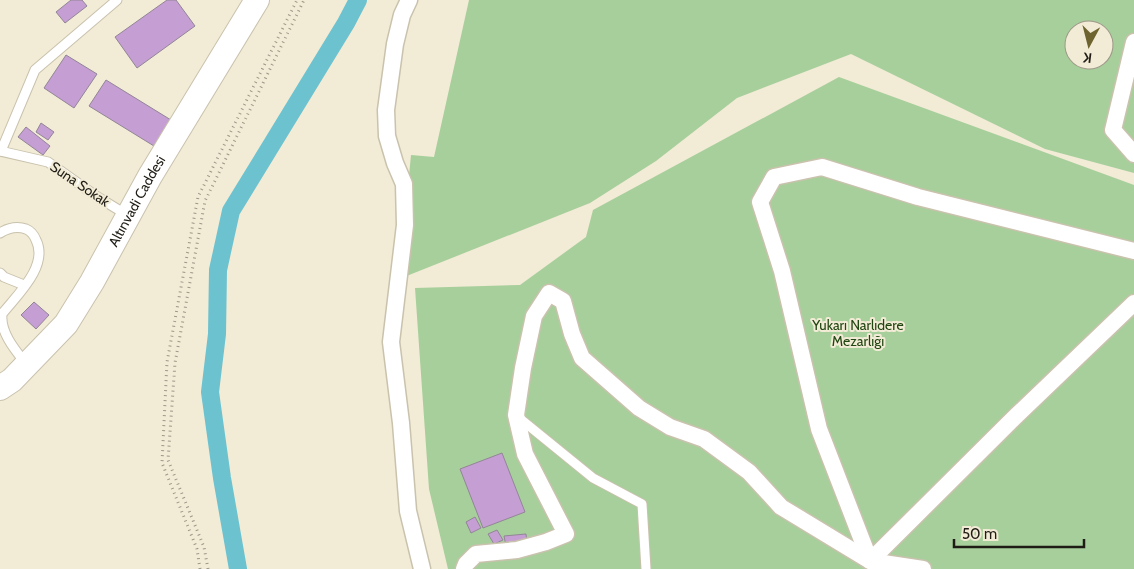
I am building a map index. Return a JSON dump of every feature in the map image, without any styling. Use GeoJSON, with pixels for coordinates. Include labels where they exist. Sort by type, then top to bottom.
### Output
{"type":"FeatureCollection","features":[{"type":"Feature","properties":{"kind":"street","name":"Altınvadi Caddesi"},"geometry":{"type":"LineString","coordinates":[[0,388],[12,380],[66,324],[129,217],[150,176],[257,0]]}},
{"type":"Feature","properties":{"kind":"street"},"geometry":{"type":"LineString","coordinates":[[409,0],[402,15],[395,44],[386,110],[387,136],[404,184],[405,225],[391,342],[401,423],[408,511],[422,569]]}},
{"type":"Feature","properties":{"kind":"street"},"geometry":{"type":"LineString","coordinates":[[1134,42],[1113,130],[1134,154]]}},
{"type":"Feature","properties":{"kind":"street"},"geometry":{"type":"LineString","coordinates":[[870,561],[819,429],[782,271],[760,202],[774,177],[822,167],[918,197],[1134,250]]}},
{"type":"Feature","properties":{"kind":"street"},"geometry":{"type":"LineString","coordinates":[[464,569],[466,564],[476,554],[517,550],[566,534],[525,454],[516,414],[534,316],[549,294],[563,301],[572,334],[582,358],[639,408],[670,427],[704,439],[749,472],[781,507],[870,561],[923,569]]}},
{"type":"Feature","properties":{"kind":"street"},"geometry":{"type":"LineString","coordinates":[[870,561],[1017,415],[1134,303]]}},
{"type":"Feature","properties":{"kind":"lane"},"geometry":{"type":"LineString","coordinates":[[1,151],[35,70],[118,0]]}},
{"type":"Feature","properties":{"kind":"lane","name":"Suna Sokak"},"geometry":{"type":"LineString","coordinates":[[1,151],[48,162],[129,217]]}},
{"type":"Feature","properties":{"kind":"lane"},"geometry":{"type":"LineString","coordinates":[[0,233],[8,228],[20,228],[32,233],[36,238],[40,251],[38,264],[2,314],[0,322],[2,332],[27,365]]}},
{"type":"Feature","properties":{"kind":"lane"},"geometry":{"type":"LineString","coordinates":[[0,273],[4,277],[24,286]]}},
{"type":"Feature","properties":{"kind":"lane"},"geometry":{"type":"LineString","coordinates":[[516,414],[593,478],[642,504],[646,569]]}},
{"type":"Feature","properties":{"kind":"path"},"geometry":{"type":"LineString","coordinates":[[200,569],[197,549],[162,463],[168,362],[198,197],[297,0]]}},
{"type":"Feature","properties":{"kind":"path"},"geometry":{"type":"LineString","coordinates":[[208,569],[204,547],[168,460],[175,363],[204,201],[304,0]]}},
{"type":"Feature","properties":{"kind":"green space"},"geometry":{"type":"Polygon","coordinates":[[[469,0],[1134,0],[1134,173],[1045,149],[851,54],[737,98],[656,161],[590,203],[399,279],[411,155],[434,157],[469,0]]]}},
{"type":"Feature","properties":{"kind":"green space","name":"Yukarı Narlıdere Mezarlığı"},"geometry":{"type":"Polygon","coordinates":[[[839,77],[1134,185],[1134,569],[448,569],[429,489],[415,288],[520,285],[586,237],[593,210],[839,77]]]}},
{"type":"Feature","properties":{"kind":"building"},"geometry":{"type":"Polygon","coordinates":[[[71,0],[82,0],[87,6],[65,23],[56,12],[71,0]]]}},
{"type":"Feature","properties":{"kind":"building"},"geometry":{"type":"Polygon","coordinates":[[[167,0],[176,0],[195,26],[137,68],[115,37],[167,0]]]}},
{"type":"Feature","properties":{"kind":"building"},"geometry":{"type":"Polygon","coordinates":[[[66,55],[97,74],[74,108],[44,88],[66,55]]]}},
{"type":"Feature","properties":{"kind":"building"},"geometry":{"type":"Polygon","coordinates":[[[106,80],[171,120],[154,146],[89,106],[106,80]]]}},
{"type":"Feature","properties":{"kind":"building"},"geometry":{"type":"Polygon","coordinates":[[[41,123],[54,132],[48,140],[36,132],[41,123]]]}},
{"type":"Feature","properties":{"kind":"building"},"geometry":{"type":"Polygon","coordinates":[[[26,127],[50,146],[43,155],[18,137],[26,127]]]}},
{"type":"Feature","properties":{"kind":"building"},"geometry":{"type":"Polygon","coordinates":[[[34,302],[49,315],[36,329],[21,315],[34,302]]]}},
{"type":"Feature","properties":{"kind":"building"},"geometry":{"type":"Polygon","coordinates":[[[502,453],[525,512],[483,528],[460,469],[502,453]]]}},
{"type":"Feature","properties":{"kind":"building"},"geometry":{"type":"Polygon","coordinates":[[[475,517],[481,528],[471,533],[466,522],[475,517]]]}},
{"type":"Feature","properties":{"kind":"building"},"geometry":{"type":"Polygon","coordinates":[[[497,530],[503,540],[494,544],[488,534],[497,530]]]}},
{"type":"Feature","properties":{"kind":"building"},"geometry":{"type":"Polygon","coordinates":[[[526,534],[527,544],[506,546],[504,536],[526,534]]]}},
{"type":"Feature","properties":{"kind":"waterway"},"geometry":{"type":"LineString","coordinates":[[238,569],[222,478],[210,392],[217,334],[218,270],[231,211],[346,23],[358,0]]}}]}
